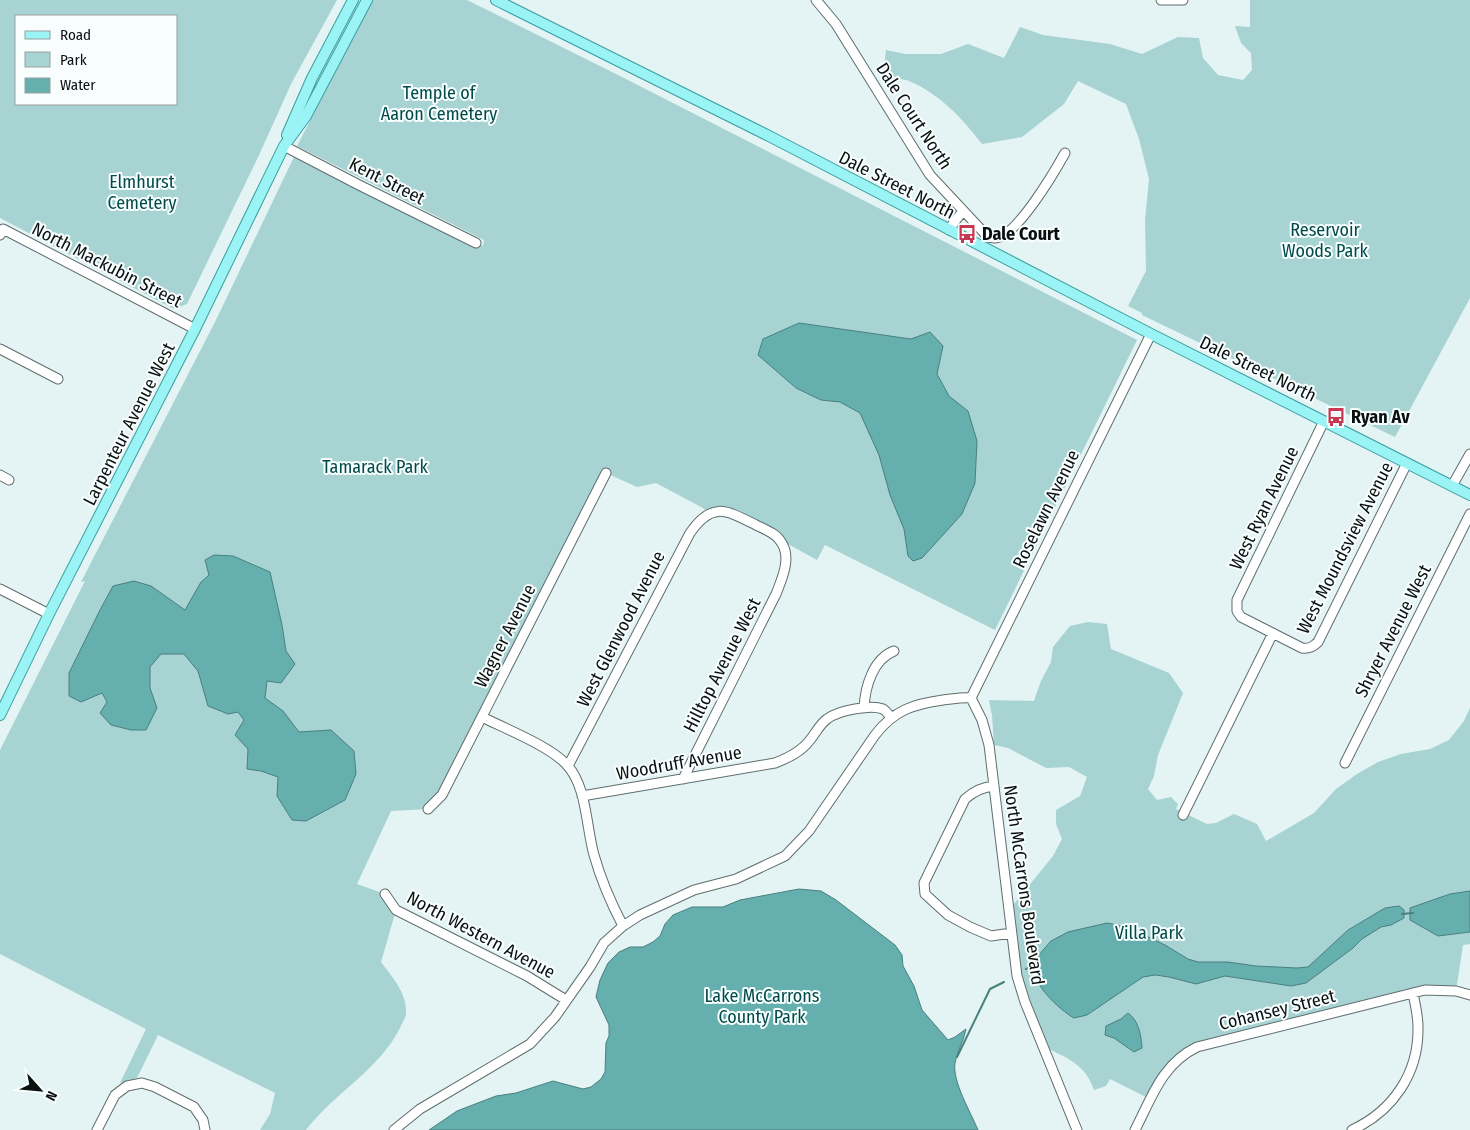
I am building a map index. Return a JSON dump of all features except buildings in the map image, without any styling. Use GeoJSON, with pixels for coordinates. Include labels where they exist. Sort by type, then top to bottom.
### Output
{"type":"FeatureCollection","features":[{"type":"Feature","properties":{"kind":"main road","name":"Larpenteur Avenue West"},"geometry":{"type":"LineString","coordinates":[[284,146],[287,132],[312,78],[353,0]]}},
{"type":"Feature","properties":{"kind":"main road","name":"Larpenteur Avenue West"},"geometry":{"type":"LineString","coordinates":[[0,713],[195,329],[284,146],[306,116],[367,0]]}},
{"type":"Feature","properties":{"kind":"main road","name":"Dale Street North"},"geometry":{"type":"LineString","coordinates":[[496,0],[771,137],[1151,334],[1470,495]]}},
{"type":"Feature","properties":{"kind":"street"},"geometry":{"type":"LineString","coordinates":[[1161,0],[1183,0]]}},
{"type":"Feature","properties":{"kind":"street","name":"Dale Court North"},"geometry":{"type":"LineString","coordinates":[[818,2],[836,24],[930,175],[988,237],[996,239],[1004,235],[1028,210],[1065,153]]}},
{"type":"Feature","properties":{"kind":"street","name":"Kent Street"},"geometry":{"type":"LineString","coordinates":[[284,146],[476,243]]}},
{"type":"Feature","properties":{"kind":"street"},"geometry":{"type":"LineString","coordinates":[[949,230],[963,211]]}},
{"type":"Feature","properties":{"kind":"street","name":"North Mackubin Street"},"geometry":{"type":"LineString","coordinates":[[1,232],[195,329]]}},
{"type":"Feature","properties":{"kind":"street","name":"Roselawn Avenue"},"geometry":{"type":"LineString","coordinates":[[971,698],[1151,334]]}},
{"type":"Feature","properties":{"kind":"street"},"geometry":{"type":"LineString","coordinates":[[0,349],[58,379]]}},
{"type":"Feature","properties":{"kind":"street","name":"West Ryan Avenue"},"geometry":{"type":"LineString","coordinates":[[1273,633],[1241,617],[1237,611],[1237,600],[1324,421]]}},
{"type":"Feature","properties":{"kind":"street"},"geometry":{"type":"LineString","coordinates":[[1452,486],[1470,454]]}},
{"type":"Feature","properties":{"kind":"street","name":"West Moundsview Avenue"},"geometry":{"type":"LineString","coordinates":[[1273,633],[1302,648],[1311,648],[1318,642],[1407,463]]}},
{"type":"Feature","properties":{"kind":"street","name":"Wagner Avenue"},"geometry":{"type":"LineString","coordinates":[[428,809],[442,795],[606,473]]}},
{"type":"Feature","properties":{"kind":"street"},"geometry":{"type":"LineString","coordinates":[[0,475],[9,480]]}},
{"type":"Feature","properties":{"kind":"street","name":"West Glenwood Avenue"},"geometry":{"type":"LineString","coordinates":[[568,766],[698,520],[709,513],[730,512],[772,533],[782,542],[786,563]]}},
{"type":"Feature","properties":{"kind":"street","name":"Shryer Avenue West"},"geometry":{"type":"LineString","coordinates":[[1346,763],[1470,514]]}},
{"type":"Feature","properties":{"kind":"street","name":"Hilltop Avenue West"},"geometry":{"type":"LineString","coordinates":[[683,779],[776,594],[786,563]]}},
{"type":"Feature","properties":{"kind":"street"},"geometry":{"type":"LineString","coordinates":[[0,589],[49,614]]}},
{"type":"Feature","properties":{"kind":"street"},"geometry":{"type":"LineString","coordinates":[[1183,815],[1273,633]]}},
{"type":"Feature","properties":{"kind":"street"},"geometry":{"type":"LineString","coordinates":[[864,708],[868,681],[884,655],[894,651]]}},
{"type":"Feature","properties":{"kind":"street"},"geometry":{"type":"LineString","coordinates":[[394,1130],[420,1109],[530,1044],[547,1027],[590,967],[604,943],[622,926],[694,890],[736,878],[785,856],[809,831],[879,730],[891,717],[920,703],[963,697],[971,698]]}},
{"type":"Feature","properties":{"kind":"street","name":"North McCarrons Boulevard"},"geometry":{"type":"LineString","coordinates":[[971,698],[986,730],[1019,987],[1077,1130]]}},
{"type":"Feature","properties":{"kind":"street","name":"Woodruff Avenue"},"geometry":{"type":"LineString","coordinates":[[582,796],[768,765],[785,760],[803,748],[827,718],[842,711],[864,708],[882,709],[891,717]]}},
{"type":"Feature","properties":{"kind":"street"},"geometry":{"type":"LineString","coordinates":[[482,717],[558,756],[568,766],[581,790],[588,831],[599,870],[622,926]]}},
{"type":"Feature","properties":{"kind":"street"},"geometry":{"type":"LineString","coordinates":[[994,786],[974,791],[965,799],[924,883],[925,894],[948,915],[970,928],[991,936],[1011,933]]}},
{"type":"Feature","properties":{"kind":"street","name":"North Western Avenue"},"geometry":{"type":"LineString","coordinates":[[385,894],[396,910],[527,976],[566,1000]]}},
{"type":"Feature","properties":{"kind":"street","name":"Cohansey Street"},"geometry":{"type":"LineString","coordinates":[[1135,1130],[1166,1071],[1190,1050],[1205,1044],[1413,993],[1440,990],[1470,995]]}},
{"type":"Feature","properties":{"kind":"street"},"geometry":{"type":"LineString","coordinates":[[1352,1130],[1362,1125],[1387,1106],[1405,1083],[1412,1069],[1418,1042],[1413,993]]}},
{"type":"Feature","properties":{"kind":"street"},"geometry":{"type":"LineString","coordinates":[[97,1130],[111,1101],[120,1090],[127,1086],[142,1083],[149,1084],[194,1108],[203,1120],[205,1130]]}},
{"type":"Feature","properties":{"kind":"green space","name":"Elmhurst Cemetery"},"geometry":{"type":"Polygon","coordinates":[[[0,0],[337,0],[291,84],[187,304],[174,309],[0,218],[0,0]]]}},
{"type":"Feature","properties":{"kind":"green space","name":"Tamarack Park"},"geometry":{"type":"Polygon","coordinates":[[[373,0],[467,0],[1137,340],[995,630],[825,545],[817,560],[730,512],[709,513],[656,483],[637,487],[606,473],[442,795],[428,809],[391,811],[357,884],[385,894],[396,910],[381,962],[398,986],[404,999],[406,1006],[405,1019],[391,1043],[380,1056],[306,1130],[260,1130],[270,1114],[275,1093],[158,1035],[137,1078],[120,1083],[146,1029],[0,954],[0,750],[85,581],[81,582],[215,322],[294,157],[483,246],[484,240],[297,146],[373,0]]]}},
{"type":"Feature","properties":{"kind":"green space","name":"Reservoir Woods Park"},"geometry":{"type":"Polygon","coordinates":[[[1250,0],[1470,0],[1470,298],[1395,437],[1142,315],[1142,313],[1128,306],[1146,271],[1145,220],[1149,179],[1139,139],[1126,104],[1078,81],[1064,104],[1022,137],[982,144],[950,108],[931,93],[906,80],[883,78],[886,50],[905,54],[941,54],[968,44],[1004,58],[1020,27],[1043,35],[1110,44],[1142,54],[1178,37],[1199,38],[1203,58],[1218,75],[1243,80],[1252,70],[1251,53],[1241,43],[1235,26],[1250,27],[1250,0]]]}},
{"type":"Feature","properties":{"kind":"green space","name":"Villa Park"},"geometry":{"type":"Polygon","coordinates":[[[1088,622],[1107,624],[1111,649],[1169,673],[1183,693],[1158,755],[1154,776],[1148,789],[1157,800],[1171,797],[1178,804],[1176,809],[1207,824],[1216,823],[1234,814],[1257,824],[1266,841],[1314,813],[1336,789],[1378,762],[1401,754],[1430,749],[1449,740],[1464,721],[1470,708],[1470,944],[1463,945],[1456,991],[1440,990],[1205,1044],[1181,1056],[1150,1099],[1110,1079],[1106,1086],[1094,1090],[1080,1067],[1043,1046],[1025,1002],[1009,910],[1053,856],[1062,839],[1056,824],[1056,810],[1080,796],[1087,777],[1069,767],[1046,768],[1008,748],[994,745],[989,700],[1034,701],[1041,681],[1051,662],[1053,647],[1070,626],[1088,622]]]}},
{"type":"Feature","properties":{"kind":"water"},"geometry":{"type":"Polygon","coordinates":[[[799,323],[911,339],[930,332],[943,346],[937,374],[949,396],[968,411],[977,441],[975,483],[962,514],[922,558],[913,561],[908,556],[904,529],[890,495],[879,455],[860,413],[840,402],[821,400],[796,388],[758,355],[763,339],[799,323]]]}},
{"type":"Feature","properties":{"kind":"water"},"geometry":{"type":"Polygon","coordinates":[[[214,555],[233,556],[270,572],[286,651],[295,664],[281,683],[267,681],[265,698],[283,711],[299,732],[331,730],[354,751],[356,774],[345,800],[306,821],[292,820],[277,796],[278,777],[261,771],[247,769],[248,749],[235,735],[244,720],[238,712],[228,714],[208,706],[198,671],[184,654],[161,654],[150,667],[150,688],[157,708],[146,730],[131,730],[111,725],[100,713],[107,702],[102,693],[81,702],[69,696],[69,673],[113,586],[134,581],[151,586],[185,610],[201,582],[209,575],[205,560],[214,555]]]}},
{"type":"Feature","properties":{"kind":"water","name":"Lake McCarrons County Park"},"geometry":{"type":"Polygon","coordinates":[[[799,889],[821,891],[836,900],[895,945],[902,955],[903,966],[914,986],[922,1010],[948,1040],[966,1029],[955,1063],[956,1079],[978,1130],[429,1130],[457,1111],[496,1096],[516,1093],[553,1081],[583,1089],[591,1087],[601,1079],[605,1072],[606,1043],[609,1036],[609,1025],[596,997],[600,980],[608,963],[619,952],[630,947],[643,947],[653,942],[660,936],[665,924],[673,915],[692,907],[723,907],[740,900],[799,889]]]}},
{"type":"Feature","properties":{"kind":"water"},"geometry":{"type":"Polygon","coordinates":[[[1470,891],[1470,932],[1438,936],[1410,920],[1410,908],[1450,894],[1470,891]]]}},
{"type":"Feature","properties":{"kind":"water"},"geometry":{"type":"Polygon","coordinates":[[[1399,906],[1404,910],[1404,918],[1391,925],[1381,927],[1362,939],[1353,948],[1306,983],[1291,986],[1225,976],[1196,984],[1155,975],[1143,977],[1087,1015],[1074,1018],[1048,996],[1040,986],[1037,978],[1038,956],[1051,941],[1068,932],[1107,923],[1127,927],[1165,945],[1188,959],[1198,962],[1308,967],[1348,930],[1385,908],[1399,906]]]}},
{"type":"Feature","properties":{"kind":"water"},"geometry":{"type":"Polygon","coordinates":[[[1128,1013],[1135,1020],[1141,1038],[1142,1048],[1134,1052],[1114,1038],[1105,1035],[1106,1026],[1121,1019],[1128,1013]]]}},
{"type":"Feature","properties":{"kind":"waterway"},"geometry":{"type":"LineString","coordinates":[[1402,914],[1413,913]]}},
{"type":"Feature","properties":{"kind":"waterway"},"geometry":{"type":"LineString","coordinates":[[1026,969],[1038,964]]}},
{"type":"Feature","properties":{"kind":"waterway"},"geometry":{"type":"LineString","coordinates":[[957,1057],[990,989],[1004,982]]}},
{"type":"Feature","properties":{"kind":"place","name":"Dale Court"},"geometry":{"type":"Point","coordinates":[967,234]}},
{"type":"Feature","properties":{"kind":"place","name":"Ryan Av"},"geometry":{"type":"Point","coordinates":[1336,417]}},
{"type":"Feature","properties":{"kind":"park label","name":"Temple of Aaron Cemetery"},"geometry":{"type":"Point","coordinates":[439,104]}}]}
